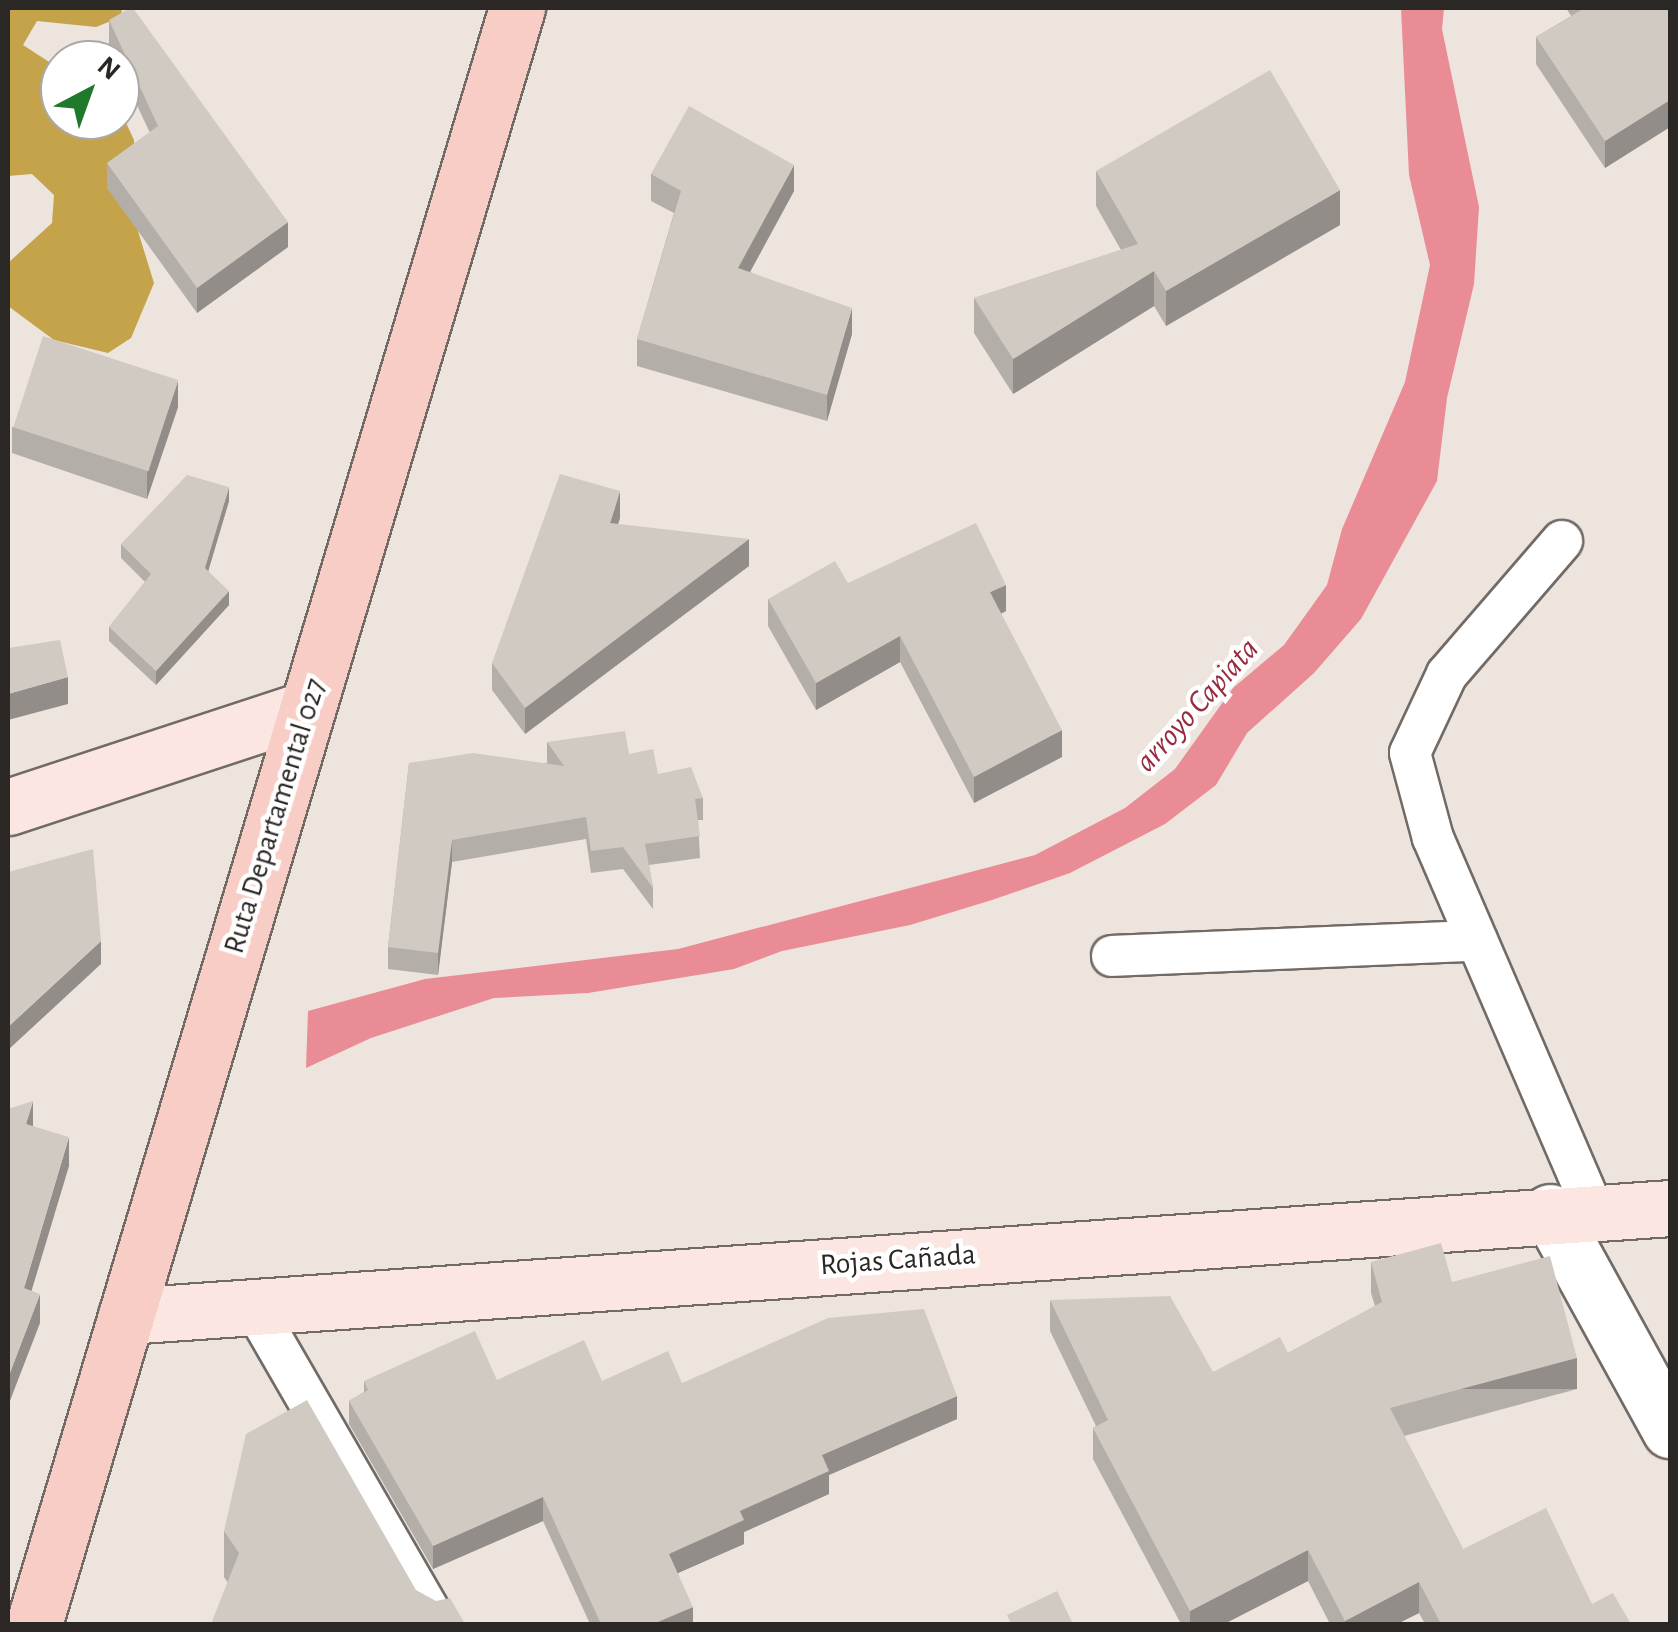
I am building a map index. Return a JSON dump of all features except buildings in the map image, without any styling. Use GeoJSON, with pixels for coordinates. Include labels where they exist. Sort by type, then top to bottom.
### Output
{"type":"FeatureCollection","features":[{"type":"Feature","properties":{"kind":"main road","name":"Ruta Departamental 027"},"geometry":{"type":"LineString","coordinates":[[34,1624],[516,8]]}},
{"type":"Feature","properties":{"kind":"main road"},"geometry":{"type":"LineString","coordinates":[[8,807],[306,709]]}},
{"type":"Feature","properties":{"kind":"main road","name":"Rojas Cañada"},"geometry":{"type":"LineString","coordinates":[[126,1316],[1572,1211],[1670,1208]]}},
{"type":"Feature","properties":{"kind":"street"},"geometry":{"type":"LineString","coordinates":[[1572,1211],[1670,1430]]}},
{"type":"Feature","properties":{"kind":"lane"},"geometry":{"type":"LineString","coordinates":[[1562,542],[1447,674],[1410,753],[1433,838],[1477,941],[1572,1211]]}},
{"type":"Feature","properties":{"kind":"lane"},"geometry":{"type":"LineString","coordinates":[[1112,956],[1477,941]]}},
{"type":"Feature","properties":{"kind":"lane"},"geometry":{"type":"LineString","coordinates":[[254,1307],[437,1624]]}},
{"type":"Feature","properties":{"kind":"shaded area"},"geometry":{"type":"Polygon","coordinates":[[[8,8],[122,8],[121,17],[96,27],[37,21],[23,45],[40,56],[40,140],[134,140],[137,228],[154,283],[131,338],[108,353],[54,340],[8,306],[8,263],[52,223],[54,195],[32,174],[8,176],[8,8]]]}},
{"type":"Feature","properties":{"kind":"shaded area"},"geometry":{"type":"Polygon","coordinates":[[[1401,8],[1444,8],[1442,29],[1479,207],[1474,284],[1447,398],[1437,481],[1361,619],[1314,673],[1247,733],[1216,785],[1165,824],[1070,873],[992,900],[910,925],[782,951],[734,969],[588,993],[494,998],[371,1038],[306,1068],[308,1011],[425,979],[678,949],[1035,855],[1125,808],[1175,769],[1233,688],[1284,645],[1327,585],[1342,529],[1405,382],[1430,265],[1409,175],[1401,8]]]}},
{"type":"Feature","properties":{"kind":"water label","name":"arroyo Capiata"},"geometry":{"type":"Point","coordinates":[1197,705]}}]}
